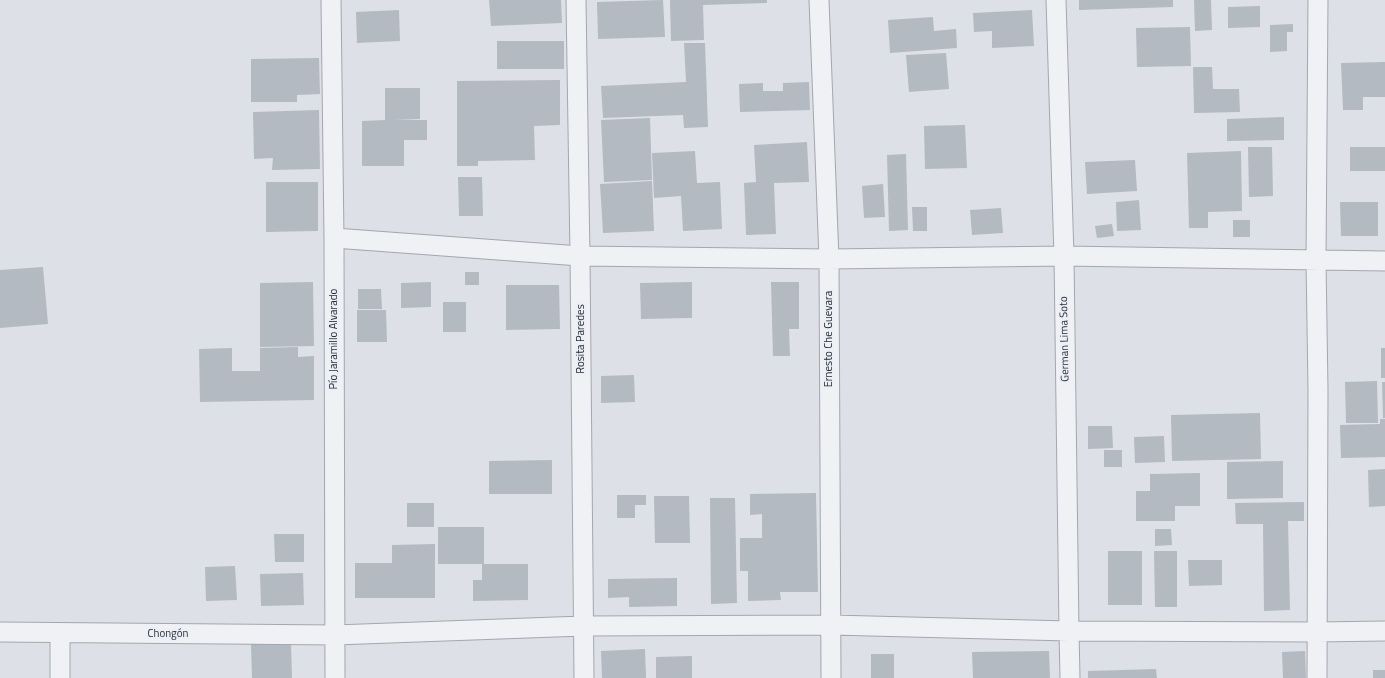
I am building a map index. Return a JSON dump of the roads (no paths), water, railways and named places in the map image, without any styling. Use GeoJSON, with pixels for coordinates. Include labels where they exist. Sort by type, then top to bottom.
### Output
{"type":"FeatureCollection","features":[{"type":"Feature","properties":{"kind":"street","name":"Pío Jaramillo Alvarado"},"geometry":{"type":"LineString","coordinates":[[331,0],[334,238],[335,678]]}},
{"type":"Feature","properties":{"kind":"street","name":"Rosita Paredes"},"geometry":{"type":"LineString","coordinates":[[576,0],[584,678]]}},
{"type":"Feature","properties":{"kind":"street","name":"Ernesto Che Guevara"},"geometry":{"type":"LineString","coordinates":[[819,0],[829,260],[831,678]]}},
{"type":"Feature","properties":{"kind":"street","name":"German Lima Soto"},"geometry":{"type":"LineString","coordinates":[[1056,0],[1064,256],[1070,678]]}},
{"type":"Feature","properties":{"kind":"street"},"geometry":{"type":"LineString","coordinates":[[1317,678],[1318,390],[1316,261],[1318,0]]}},
{"type":"Feature","properties":{"kind":"street"},"geometry":{"type":"LineString","coordinates":[[334,238],[580,256],[829,260],[1064,256],[1385,261]]}},
{"type":"Feature","properties":{"kind":"street","name":"Chongón"},"geometry":{"type":"LineString","coordinates":[[0,632],[335,635],[583,626],[831,625],[1069,631],[1385,631]]}},
{"type":"Feature","properties":{"kind":"street"},"geometry":{"type":"LineString","coordinates":[[60,633],[60,678]]}}]}
